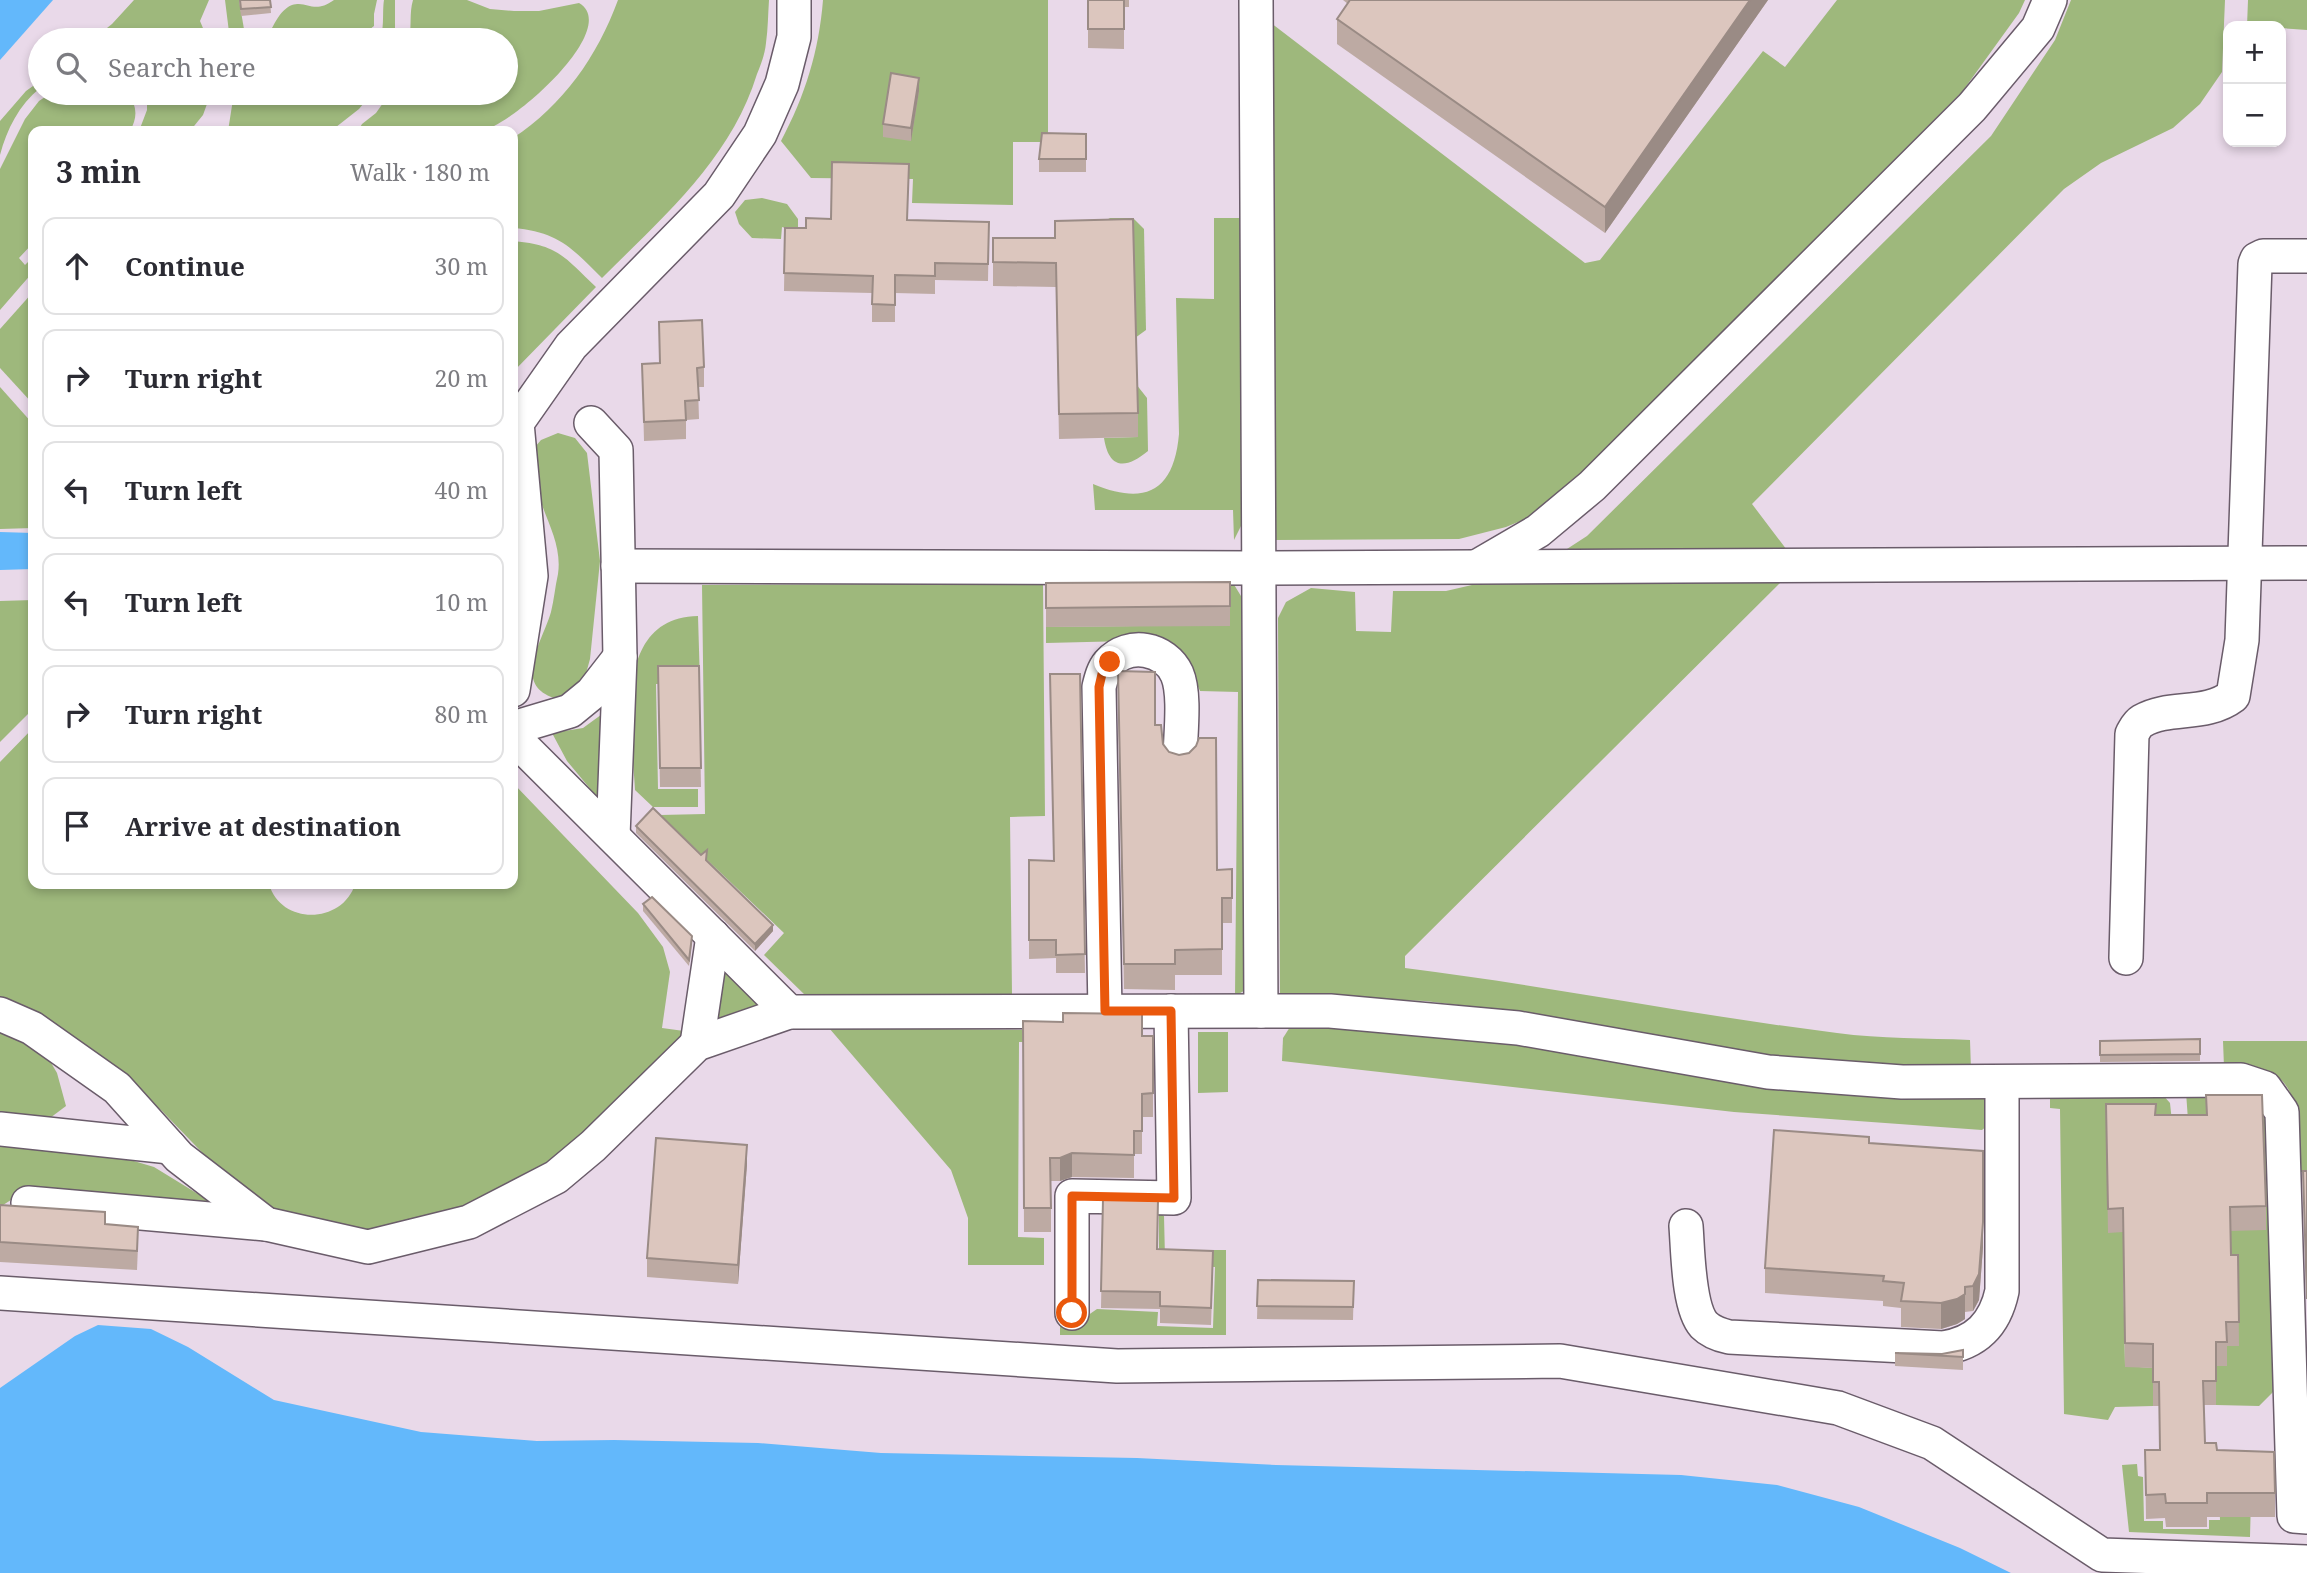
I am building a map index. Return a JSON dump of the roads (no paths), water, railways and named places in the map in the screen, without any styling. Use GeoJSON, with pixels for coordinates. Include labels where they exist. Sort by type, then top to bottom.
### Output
{"type":"FeatureCollection","features":[{"type":"Feature","properties":{"kind":"lane"},"geometry":{"type":"LineString","coordinates":[[518,419],[571,346],[719,195],[760,134],[782,85],[794,37],[794,0]]}},
{"type":"Feature","properties":{"kind":"lane"},"geometry":{"type":"LineString","coordinates":[[1256,0],[1261,1011]]}},
{"type":"Feature","properties":{"kind":"lane"},"geometry":{"type":"LineString","coordinates":[[1476,567],[1538,531],[1592,486],[1972,107],[2038,28],[2050,0]]}},
{"type":"Feature","properties":{"kind":"lane"},"geometry":{"type":"LineString","coordinates":[[2126,958],[2132,734],[2139,722],[2155,716],[2222,704],[2233,696],[2242,640],[2246,563],[2255,264],[2257,259],[2263,256],[2307,256]]}},
{"type":"Feature","properties":{"kind":"lane"},"geometry":{"type":"LineString","coordinates":[[591,424],[616,450],[620,657],[613,836]]}},
{"type":"Feature","properties":{"kind":"lane"},"geometry":{"type":"LineString","coordinates":[[518,452],[531,576],[518,658]]}},
{"type":"Feature","properties":{"kind":"lane"},"geometry":{"type":"LineString","coordinates":[[618,566],[1259,568],[2307,564]]}},
{"type":"Feature","properties":{"kind":"lane"},"geometry":{"type":"LineString","coordinates":[[1105,1011],[1099,687],[1102,674],[1110,662],[1121,654],[1133,650],[1148,650],[1161,655],[1171,664],[1178,676],[1180,761]]}},
{"type":"Feature","properties":{"kind":"lane"},"geometry":{"type":"LineString","coordinates":[[518,727],[570,711],[592,694],[620,657]]}},
{"type":"Feature","properties":{"kind":"lane"},"geometry":{"type":"LineString","coordinates":[[518,742],[789,1012]]}},
{"type":"Feature","properties":{"kind":"lane"},"geometry":{"type":"LineString","coordinates":[[697,1044],[713,936]]}},
{"type":"Feature","properties":{"kind":"lane"},"geometry":{"type":"LineString","coordinates":[[1072,1313],[1072,1196],[1174,1198],[1171,1011]]}},
{"type":"Feature","properties":{"kind":"lane"},"geometry":{"type":"LineString","coordinates":[[28,1203],[266,1224],[369,1247],[469,1222],[556,1177],[593,1146],[697,1044],[789,1012],[1330,1012],[1518,1028],[1768,1072],[1902,1082],[2241,1080],[2265,1088],[2282,1112],[2294,1516],[2307,1517]]}},
{"type":"Feature","properties":{"kind":"lane"},"geometry":{"type":"LineString","coordinates":[[0,1014],[32,1028],[117,1088],[179,1157],[266,1224]]}},
{"type":"Feature","properties":{"kind":"lane"},"geometry":{"type":"LineString","coordinates":[[1686,1226],[1695,1307],[1704,1324],[1720,1335],[1944,1348],[1968,1342],[1988,1326],[1995,1315],[2002,1291],[2002,1082]]}},
{"type":"Feature","properties":{"kind":"lane"},"geometry":{"type":"LineString","coordinates":[[0,1129],[170,1147]]}},
{"type":"Feature","properties":{"kind":"lane"},"geometry":{"type":"LineString","coordinates":[[0,1293],[1117,1366],[1560,1361],[1838,1408],[1932,1443],[2102,1555],[2307,1562]]}},
{"type":"Feature","properties":{"kind":"water"},"geometry":{"type":"Polygon","coordinates":[[[0,0],[53,0],[28,28],[0,60],[0,0]]]}},
{"type":"Feature","properties":{"kind":"water"},"geometry":{"type":"Polygon","coordinates":[[[0,532],[28,533],[28,569],[0,570],[0,532]]]}},
{"type":"Feature","properties":{"kind":"water"},"geometry":{"type":"Polygon","coordinates":[[[98,1325],[151,1329],[188,1347],[274,1400],[421,1432],[537,1441],[758,1443],[881,1453],[1681,1475],[1777,1485],[1859,1507],[1960,1548],[2011,1573],[0,1573],[0,1388],[75,1336],[98,1325]]]}}]}
